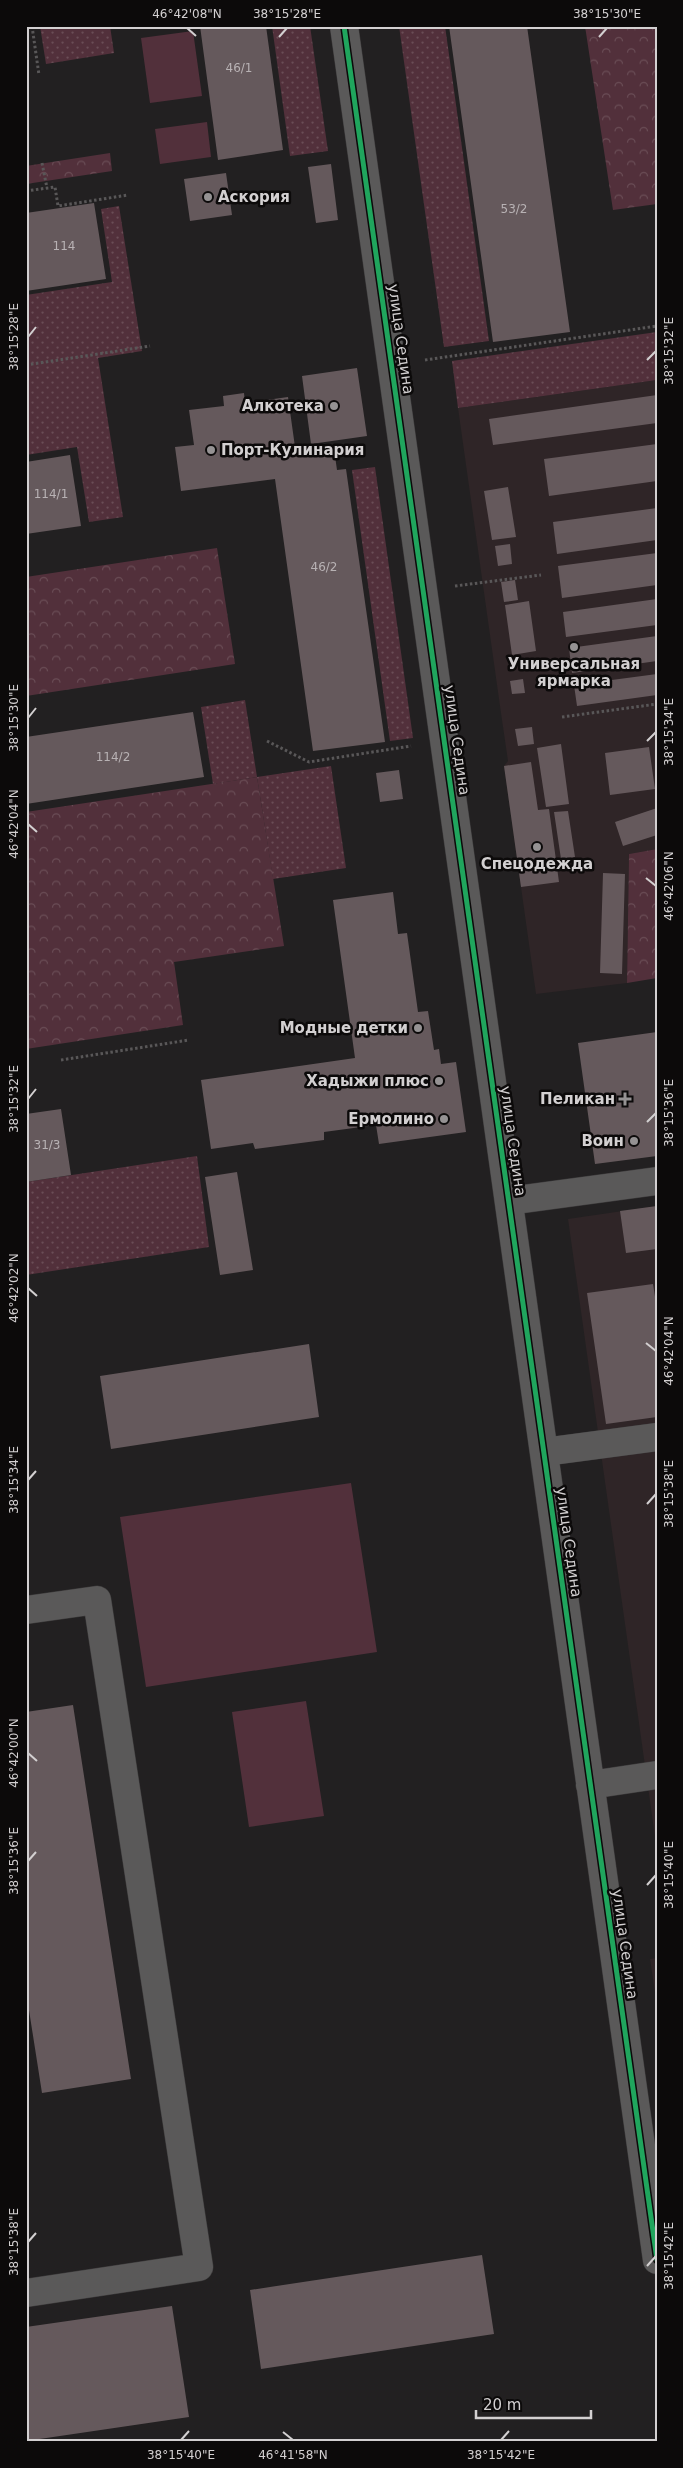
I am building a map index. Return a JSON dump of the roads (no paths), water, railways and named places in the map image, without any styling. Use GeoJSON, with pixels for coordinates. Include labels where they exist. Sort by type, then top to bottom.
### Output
{"type":"FeatureCollection","features":[{"type":"Feature","properties":{"kind":"street","name":"улица Седина"},"geometry":{"type":"LineString","coordinates":[[344,26],[657,2260]]}},
{"type":"Feature","properties":{"kind":"street"},"geometry":{"type":"LineString","coordinates":[[509,1201],[657,1180]]}},
{"type":"Feature","properties":{"kind":"street"},"geometry":{"type":"LineString","coordinates":[[544,1452],[657,1436]]}},
{"type":"Feature","properties":{"kind":"street"},"geometry":{"type":"LineString","coordinates":[[26,1610],[97,1600],[199,2267],[26,2293]]}},
{"type":"Feature","properties":{"kind":"street"},"geometry":{"type":"LineString","coordinates":[[590,1785],[657,1775]]}},
{"type":"Feature","properties":{"kind":"place","name":"Аскория"},"geometry":{"type":"Point","coordinates":[208,197]}},
{"type":"Feature","properties":{"kind":"place","name":"Алкотека"},"geometry":{"type":"Point","coordinates":[334,406]}},
{"type":"Feature","properties":{"kind":"place","name":"Порт-Кулинария"},"geometry":{"type":"Point","coordinates":[211,450]}},
{"type":"Feature","properties":{"kind":"place","name":"Универсальная ярмарка"},"geometry":{"type":"Point","coordinates":[574,647]}},
{"type":"Feature","properties":{"kind":"place","name":"Спецодежда"},"geometry":{"type":"Point","coordinates":[537,847]}},
{"type":"Feature","properties":{"kind":"place","name":"Модные детки"},"geometry":{"type":"Point","coordinates":[418,1028]}},
{"type":"Feature","properties":{"kind":"place","name":"Хадыжи плюс"},"geometry":{"type":"Point","coordinates":[439,1081]}},
{"type":"Feature","properties":{"kind":"place","name":"Пеликан"},"geometry":{"type":"Point","coordinates":[625,1099]}},
{"type":"Feature","properties":{"kind":"place","name":"Ермолино"},"geometry":{"type":"Point","coordinates":[444,1119]}},
{"type":"Feature","properties":{"kind":"place","name":"Воин"},"geometry":{"type":"Point","coordinates":[634,1141]}}]}
